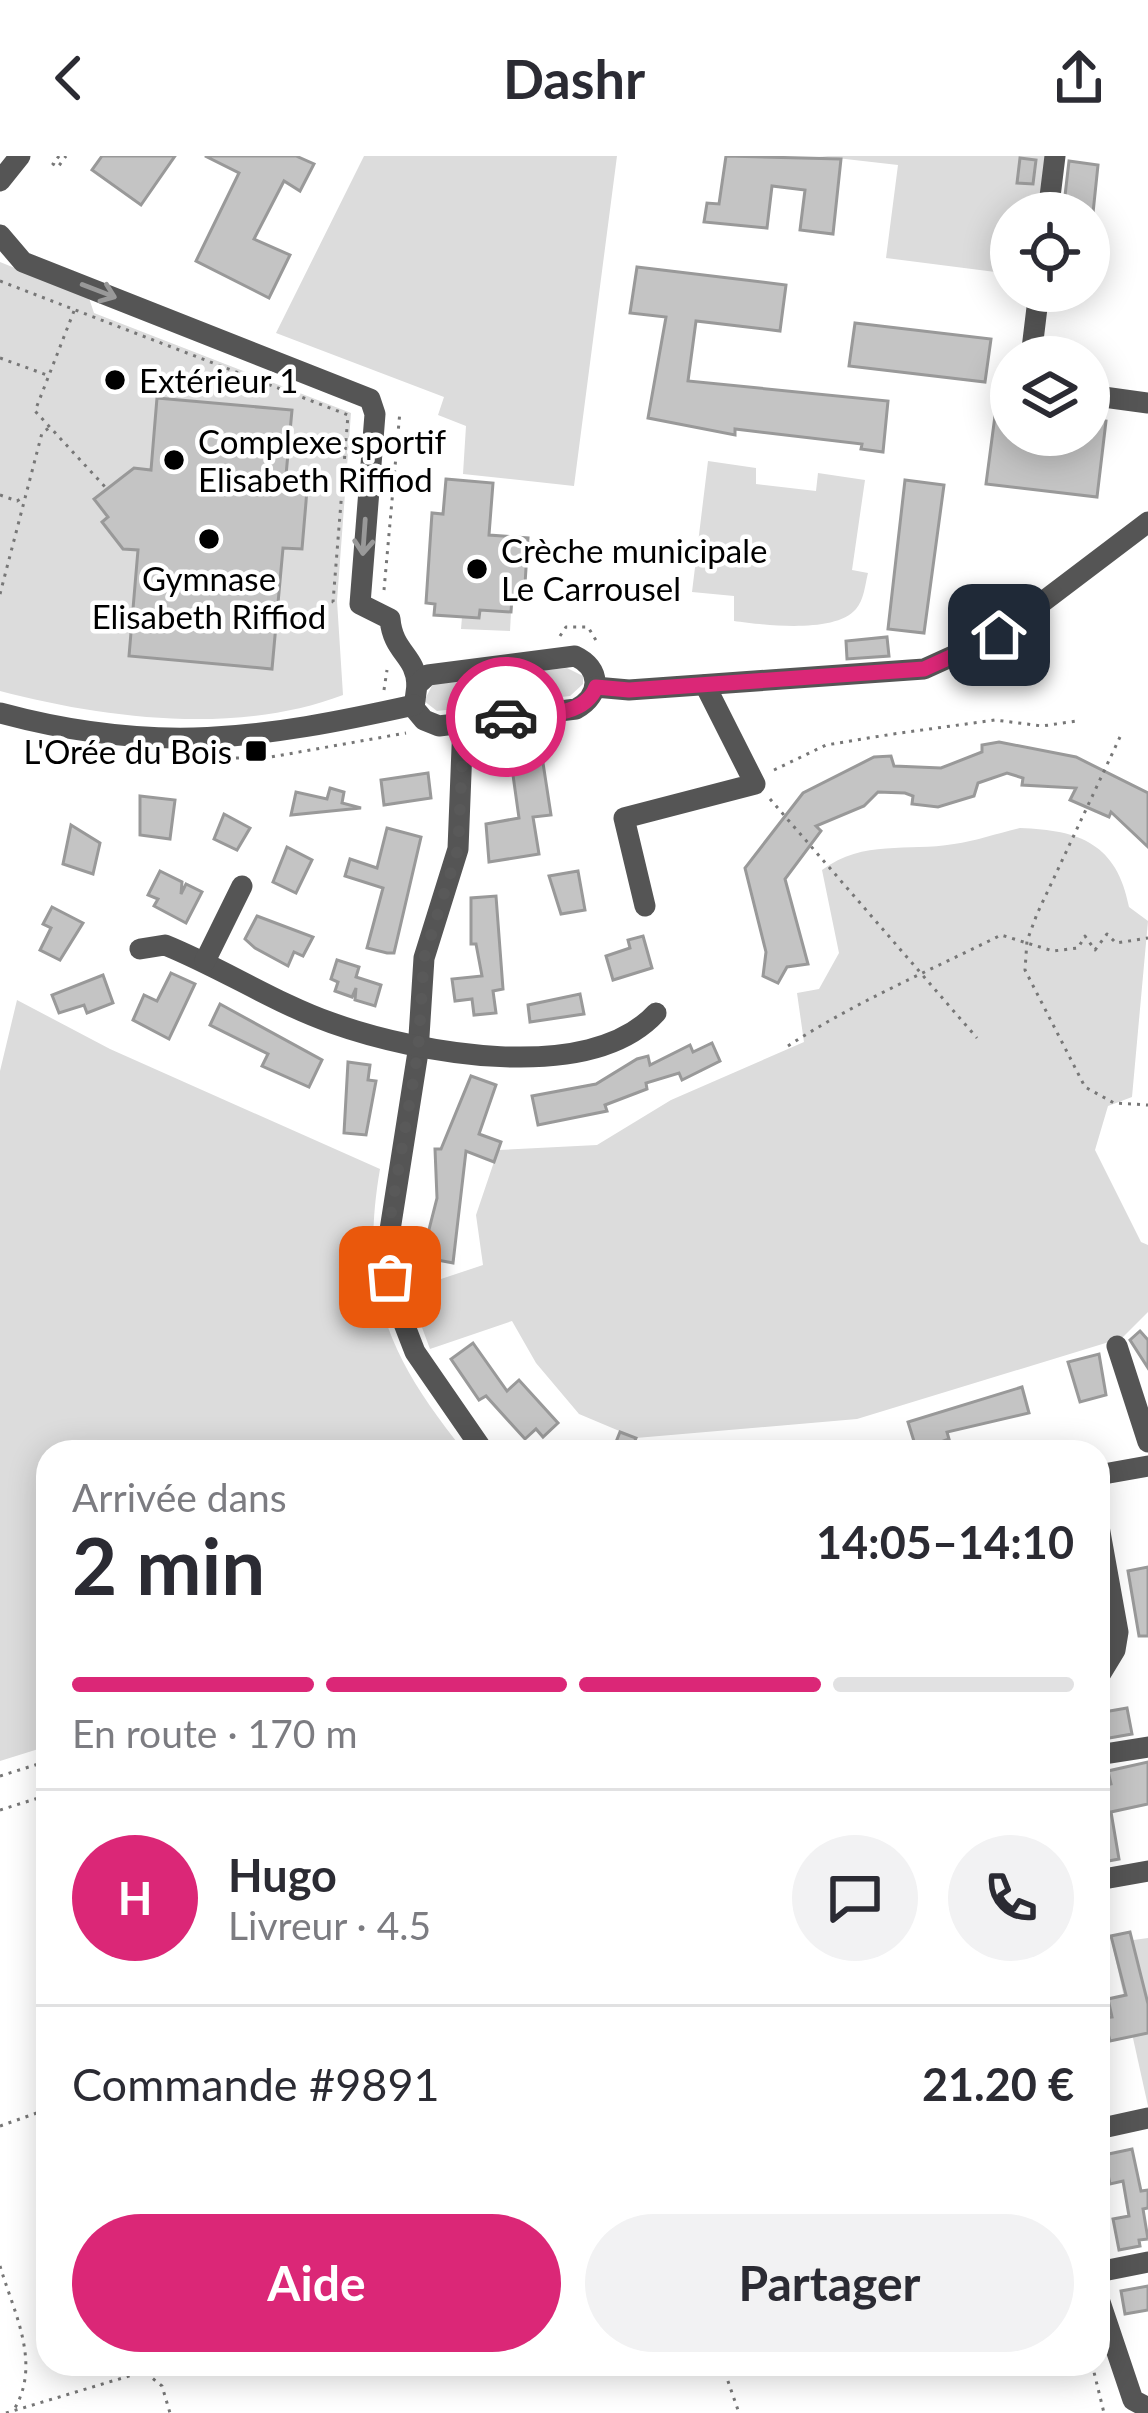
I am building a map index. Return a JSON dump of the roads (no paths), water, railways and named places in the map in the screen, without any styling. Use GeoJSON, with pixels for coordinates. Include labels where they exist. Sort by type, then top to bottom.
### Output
{"type":"FeatureCollection","features":[{"type":"Feature","properties":{"kind":"street"},"geometry":{"type":"LineString","coordinates":[[0,181],[20,156]]}},
{"type":"Feature","properties":{"kind":"street"},"geometry":{"type":"LineString","coordinates":[[1051,192],[1055,156]]}},
{"type":"Feature","properties":{"kind":"street"},"geometry":{"type":"LineString","coordinates":[[0,235],[23,262],[370,399],[375,414],[360,604],[391,619],[392,641],[415,670],[415,695],[431,724],[576,709],[590,700],[596,687],[590,666],[574,656],[436,672],[415,695],[264,735],[208,740],[90,735],[0,713]]}},
{"type":"Feature","properties":{"kind":"street"},"geometry":{"type":"LineString","coordinates":[[1110,398],[1148,403]]}},
{"type":"Feature","properties":{"kind":"street"},"geometry":{"type":"LineString","coordinates":[[596,687],[705,686],[924,669],[999,635],[1144,532]]}},
{"type":"Feature","properties":{"kind":"street"},"geometry":{"type":"LineString","coordinates":[[645,907],[624,818],[754,784],[705,686]]}},
{"type":"Feature","properties":{"kind":"street"},"geometry":{"type":"LineString","coordinates":[[464,723],[458,849],[424,958],[418,1042],[389,1225],[390,1277],[415,1352],[476,1440]]}},
{"type":"Feature","properties":{"kind":"street"},"geometry":{"type":"LineString","coordinates":[[205,961],[242,886]]}},
{"type":"Feature","properties":{"kind":"street"},"geometry":{"type":"LineString","coordinates":[[140,950],[165,945],[332,1023],[517,1060],[571,1054],[638,1034],[656,1013]]}},
{"type":"Feature","properties":{"kind":"street"},"geometry":{"type":"LineString","coordinates":[[1117,1346],[1148,1442]]}},
{"type":"Feature","properties":{"kind":"street"},"geometry":{"type":"LineString","coordinates":[[1110,1473],[1148,1466]]}},
{"type":"Feature","properties":{"kind":"street"},"geometry":{"type":"LineString","coordinates":[[1110,1588],[1118,1632],[1110,1658]]}},
{"type":"Feature","properties":{"kind":"street"},"geometry":{"type":"LineString","coordinates":[[1110,1753],[1148,1747]]}},
{"type":"Feature","properties":{"kind":"street"},"geometry":{"type":"LineString","coordinates":[[1110,1878],[1148,1871]]}},
{"type":"Feature","properties":{"kind":"street"},"geometry":{"type":"LineString","coordinates":[[1110,2126],[1148,2118]]}},
{"type":"Feature","properties":{"kind":"street"},"geometry":{"type":"LineString","coordinates":[[1110,2270],[1148,2262]]}},
{"type":"Feature","properties":{"kind":"street"},"geometry":{"type":"LineString","coordinates":[[1110,2326],[1143,2407]]}},
{"type":"Feature","properties":{"kind":"place","name":"Extérieur 1"},"geometry":{"type":"Point","coordinates":[115,380]}},
{"type":"Feature","properties":{"kind":"place","name":"Complexe sportif Elisabeth Riffiod"},"geometry":{"type":"Point","coordinates":[174,460]}},
{"type":"Feature","properties":{"kind":"place","name":"Gymnase Elisabeth Riffiod"},"geometry":{"type":"Point","coordinates":[209,539]}},
{"type":"Feature","properties":{"kind":"place","name":"Crèche municipale Le Carrousel"},"geometry":{"type":"Point","coordinates":[477,569]}},
{"type":"Feature","properties":{"kind":"place","name":"L'Orée du Bois"},"geometry":{"type":"Point","coordinates":[256,751]}}]}
